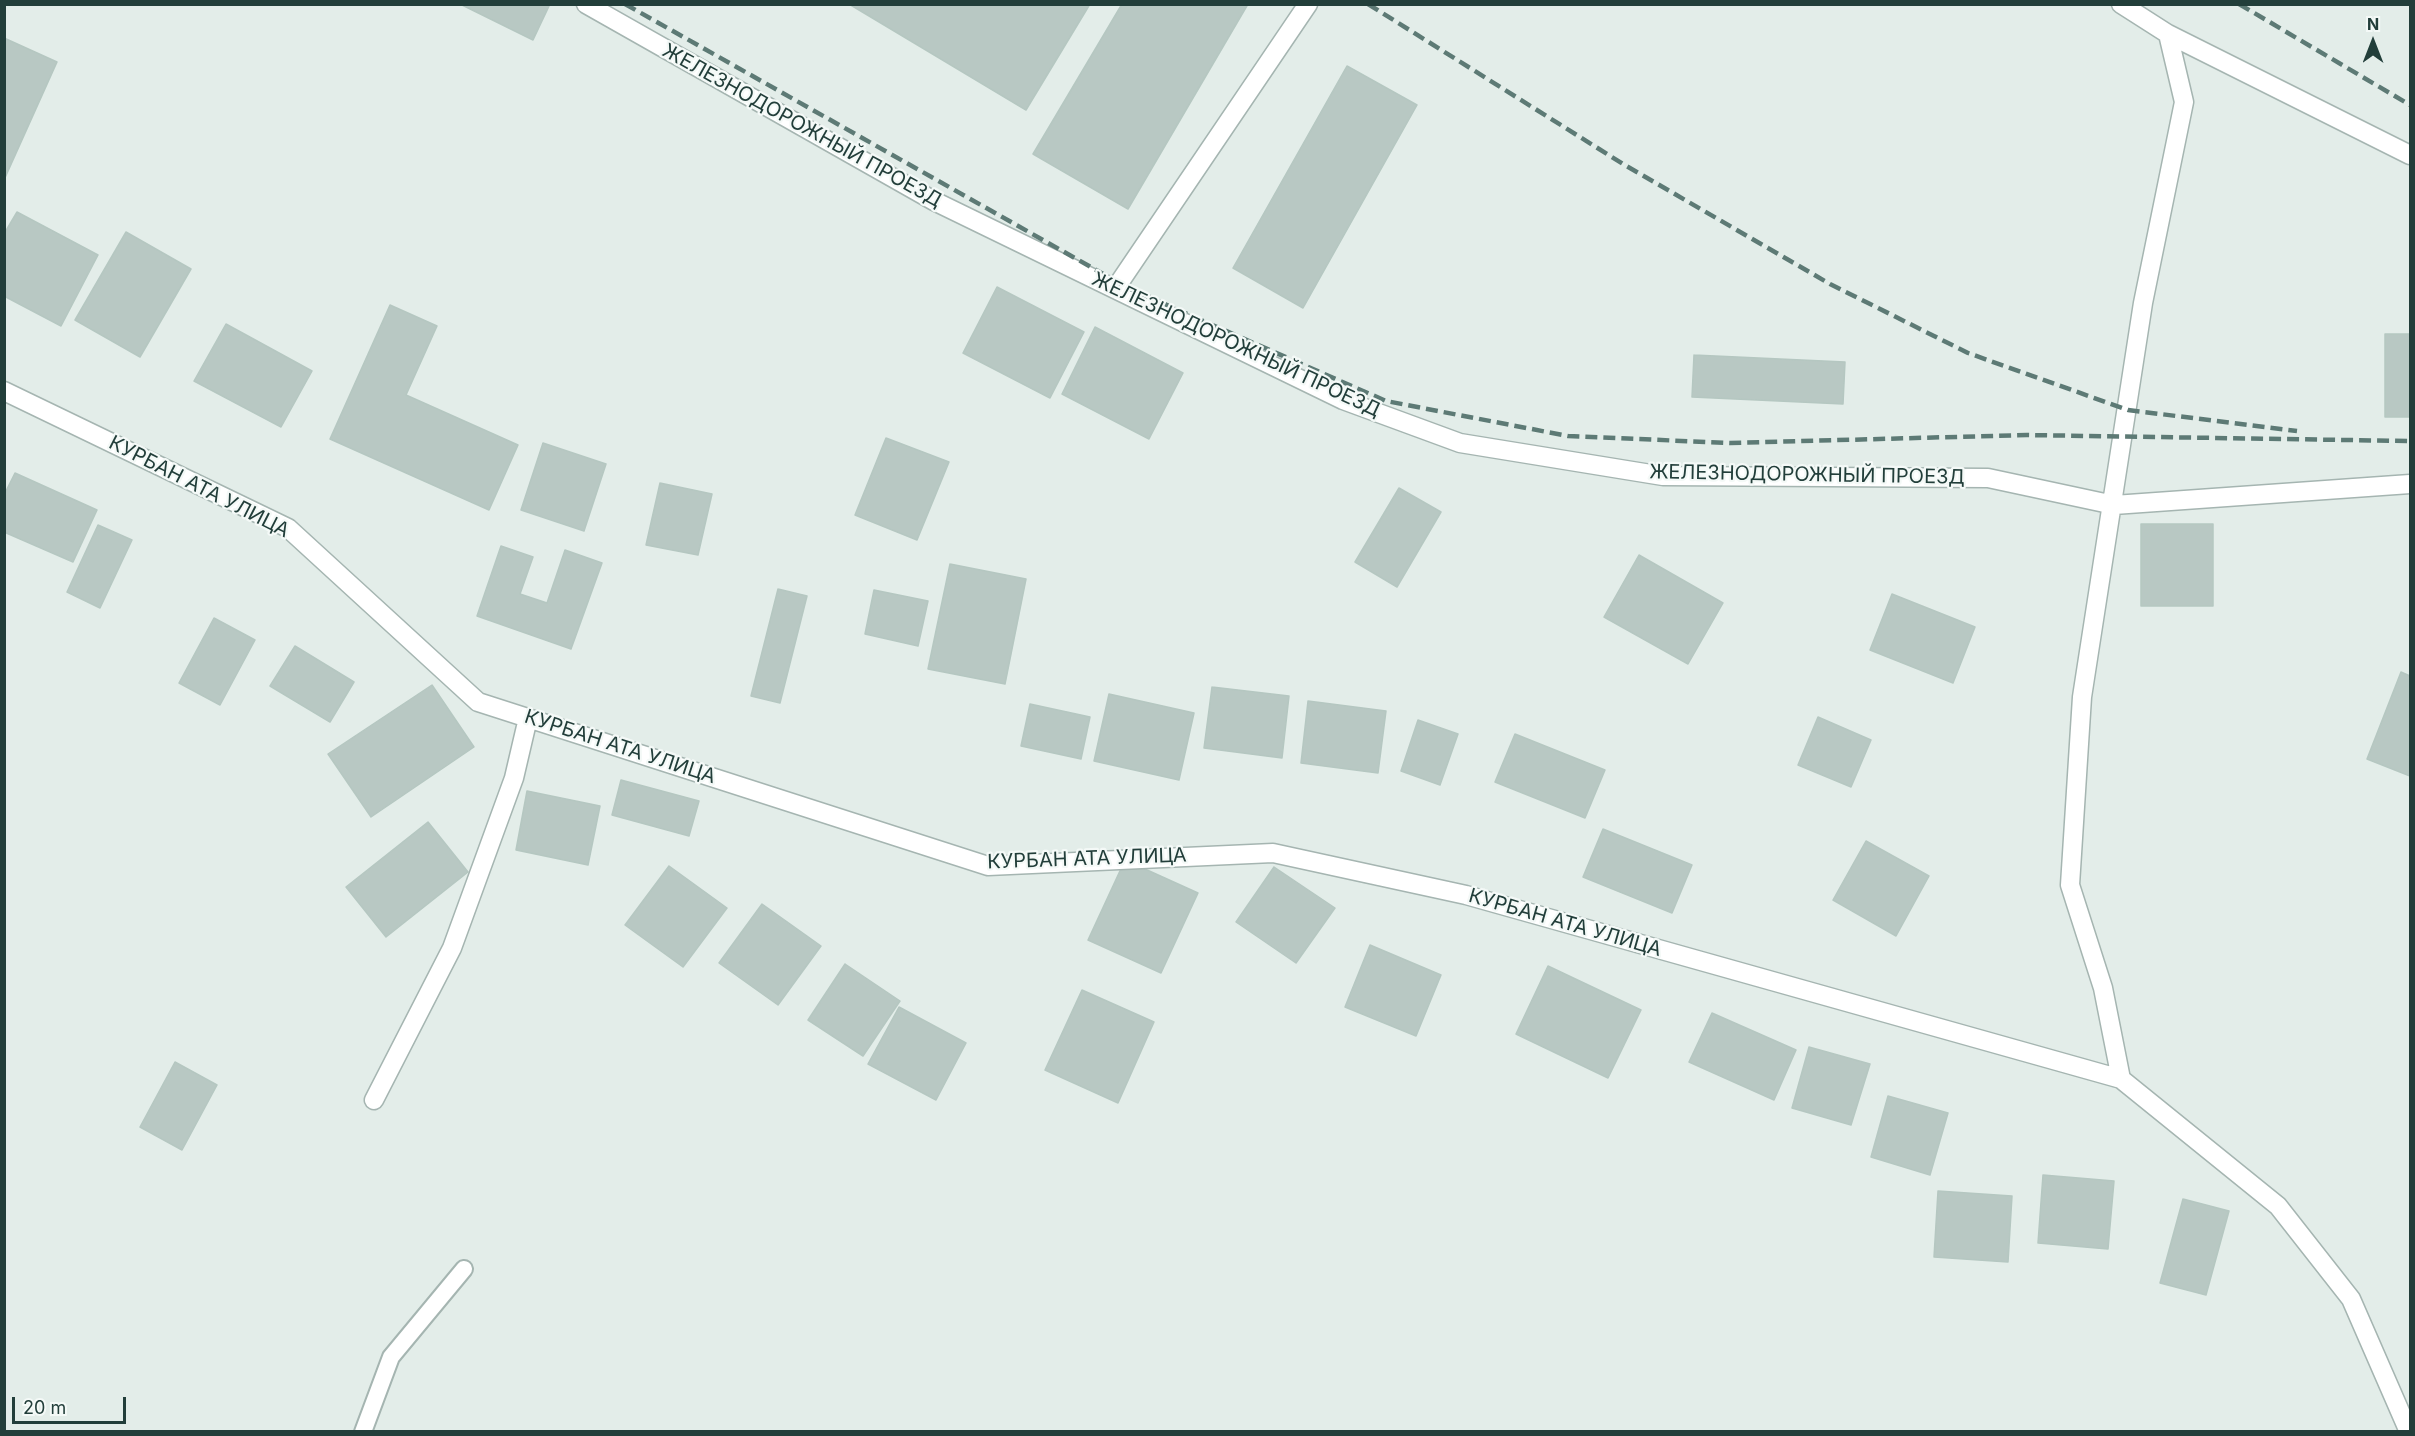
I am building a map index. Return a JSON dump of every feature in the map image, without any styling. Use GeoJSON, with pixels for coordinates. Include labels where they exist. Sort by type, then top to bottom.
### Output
{"type":"FeatureCollection","features":[{"type":"Feature","properties":{"kind":"street","name":"ЖЕЛЕЗНОДОРОЖНЫЙ ПРОЕЗД"},"geometry":{"type":"LineString","coordinates":[[586,4],[934,201],[1343,400],[1460,443],[1663,476],[1988,478],[2114,505],[2410,484]]}},
{"type":"Feature","properties":{"kind":"street"},"geometry":{"type":"LineString","coordinates":[[1115,289],[1308,4]]}},
{"type":"Feature","properties":{"kind":"street"},"geometry":{"type":"LineString","coordinates":[[2121,4],[2168,34],[2410,155]]}},
{"type":"Feature","properties":{"kind":"street"},"geometry":{"type":"LineString","coordinates":[[2168,34],[2184,102],[2143,303],[2114,505],[2082,698],[2070,885],[2103,988],[2121,1079],[2278,1206],[2352,1299],[2409,1431]]}},
{"type":"Feature","properties":{"kind":"street","name":"КУРБАН АТА УЛИЦА"},"geometry":{"type":"LineString","coordinates":[[4,390],[288,528],[478,702],[988,866],[1273,853],[1466,895],[2121,1079]]}},
{"type":"Feature","properties":{"kind":"street"},"geometry":{"type":"LineString","coordinates":[[374,1100],[452,948],[514,778],[528,718]]}},
{"type":"Feature","properties":{"kind":"lane"},"geometry":{"type":"LineString","coordinates":[[363,1431],[391,1357],[464,1269]]}},
{"type":"Feature","properties":{"kind":"building"},"geometry":{"type":"Polygon","coordinates":[[[460,4],[550,4],[533,40],[460,4]]]}},
{"type":"Feature","properties":{"kind":"building"},"geometry":{"type":"Polygon","coordinates":[[[849,4],[1090,4],[1026,110],[849,4]]]}},
{"type":"Feature","properties":{"kind":"building"},"geometry":{"type":"Polygon","coordinates":[[[1122,4],[1248,4],[1128,209],[1033,154],[1122,4]]]}},
{"type":"Feature","properties":{"kind":"building"},"geometry":{"type":"Polygon","coordinates":[[[4,38],[57,62],[4,180],[4,38]]]}},
{"type":"Feature","properties":{"kind":"building"},"geometry":{"type":"Polygon","coordinates":[[[1347,66],[1417,105],[1303,308],[1233,268],[1347,66]]]}},
{"type":"Feature","properties":{"kind":"building"},"geometry":{"type":"Polygon","coordinates":[[[17,212],[98,255],[61,326],[4,296],[4,234],[17,212]]]}},
{"type":"Feature","properties":{"kind":"building"},"geometry":{"type":"Polygon","coordinates":[[[126,232],[191,269],[140,357],[75,320],[126,232]]]}},
{"type":"Feature","properties":{"kind":"building"},"geometry":{"type":"Polygon","coordinates":[[[997,287],[1084,332],[1050,398],[963,353],[997,287]]]}},
{"type":"Feature","properties":{"kind":"building"},"geometry":{"type":"Polygon","coordinates":[[[390,305],[437,326],[406,395],[518,445],[489,510],[330,439],[390,305]]]}},
{"type":"Feature","properties":{"kind":"building"},"geometry":{"type":"Polygon","coordinates":[[[226,324],[312,371],[281,427],[194,381],[226,324]]]}},
{"type":"Feature","properties":{"kind":"building"},"geometry":{"type":"Polygon","coordinates":[[[1095,327],[1183,373],[1149,439],[1062,394],[1095,327]]]}},
{"type":"Feature","properties":{"kind":"building"},"geometry":{"type":"Polygon","coordinates":[[[2385,334],[2410,334],[2410,417],[2385,417],[2385,334]]]}},
{"type":"Feature","properties":{"kind":"building"},"geometry":{"type":"Polygon","coordinates":[[[1694,355],[1845,362],[1843,404],[1692,397],[1694,355]]]}},
{"type":"Feature","properties":{"kind":"building"},"geometry":{"type":"Polygon","coordinates":[[[886,438],[949,462],[917,540],[855,515],[886,438]]]}},
{"type":"Feature","properties":{"kind":"building"},"geometry":{"type":"Polygon","coordinates":[[[543,443],[606,464],[584,531],[521,510],[543,443]]]}},
{"type":"Feature","properties":{"kind":"building"},"geometry":{"type":"Polygon","coordinates":[[[15,473],[97,510],[73,562],[4,532],[4,495],[15,473]]]}},
{"type":"Feature","properties":{"kind":"building"},"geometry":{"type":"Polygon","coordinates":[[[660,483],[712,494],[698,555],[646,545],[660,483]]]}},
{"type":"Feature","properties":{"kind":"building"},"geometry":{"type":"Polygon","coordinates":[[[1399,488],[1441,512],[1397,587],[1355,562],[1399,488]]]}},
{"type":"Feature","properties":{"kind":"building"},"geometry":{"type":"Polygon","coordinates":[[[2141,524],[2213,524],[2213,606],[2141,606],[2141,524]]]}},
{"type":"Feature","properties":{"kind":"building"},"geometry":{"type":"Polygon","coordinates":[[[98,525],[132,540],[100,608],[67,592],[98,525]]]}},
{"type":"Feature","properties":{"kind":"building"},"geometry":{"type":"Polygon","coordinates":[[[501,546],[533,557],[520,594],[547,603],[565,550],[602,563],[571,649],[477,616],[501,546]]]}},
{"type":"Feature","properties":{"kind":"building"},"geometry":{"type":"Polygon","coordinates":[[[1639,555],[1723,603],[1688,664],[1604,617],[1639,555]]]}},
{"type":"Feature","properties":{"kind":"building"},"geometry":{"type":"Polygon","coordinates":[[[950,564],[1026,579],[1005,684],[928,669],[950,564]]]}},
{"type":"Feature","properties":{"kind":"building"},"geometry":{"type":"Polygon","coordinates":[[[778,589],[807,596],[780,703],[751,696],[778,589]]]}},
{"type":"Feature","properties":{"kind":"building"},"geometry":{"type":"Polygon","coordinates":[[[874,590],[928,601],[918,646],[865,634],[874,590]]]}},
{"type":"Feature","properties":{"kind":"building"},"geometry":{"type":"Polygon","coordinates":[[[1892,594],[1975,627],[1953,683],[1870,650],[1892,594]]]}},
{"type":"Feature","properties":{"kind":"building"},"geometry":{"type":"Polygon","coordinates":[[[214,618],[255,640],[220,705],[179,683],[214,618]]]}},
{"type":"Feature","properties":{"kind":"building"},"geometry":{"type":"Polygon","coordinates":[[[295,646],[354,682],[330,722],[270,686],[295,646]]]}},
{"type":"Feature","properties":{"kind":"building"},"geometry":{"type":"Polygon","coordinates":[[[2401,672],[2410,676],[2410,776],[2367,759],[2401,672]]]}},
{"type":"Feature","properties":{"kind":"building"},"geometry":{"type":"Polygon","coordinates":[[[432,685],[474,747],[371,817],[328,754],[432,685]]]}},
{"type":"Feature","properties":{"kind":"building"},"geometry":{"type":"Polygon","coordinates":[[[1212,687],[1289,696],[1282,758],[1204,748],[1212,687]]]}},
{"type":"Feature","properties":{"kind":"building"},"geometry":{"type":"Polygon","coordinates":[[[1109,694],[1194,713],[1179,780],[1094,761],[1109,694]]]}},
{"type":"Feature","properties":{"kind":"building"},"geometry":{"type":"Polygon","coordinates":[[[1308,701],[1386,711],[1378,773],[1301,763],[1308,701]]]}},
{"type":"Feature","properties":{"kind":"building"},"geometry":{"type":"Polygon","coordinates":[[[1030,704],[1090,717],[1081,759],[1021,746],[1030,704]]]}},
{"type":"Feature","properties":{"kind":"building"},"geometry":{"type":"Polygon","coordinates":[[[1818,717],[1871,740],[1851,787],[1798,765],[1818,717]]]}},
{"type":"Feature","properties":{"kind":"building"},"geometry":{"type":"Polygon","coordinates":[[[1418,720],[1458,734],[1440,785],[1401,771],[1418,720]]]}},
{"type":"Feature","properties":{"kind":"building"},"geometry":{"type":"Polygon","coordinates":[[[1515,734],[1605,770],[1585,818],[1495,782],[1515,734]]]}},
{"type":"Feature","properties":{"kind":"building"},"geometry":{"type":"Polygon","coordinates":[[[621,780],[699,801],[689,836],[612,815],[621,780]]]}},
{"type":"Feature","properties":{"kind":"building"},"geometry":{"type":"Polygon","coordinates":[[[527,791],[600,806],[588,865],[516,850],[527,791]]]}},
{"type":"Feature","properties":{"kind":"building"},"geometry":{"type":"Polygon","coordinates":[[[428,822],[468,872],[386,937],[346,887],[428,822]]]}},
{"type":"Feature","properties":{"kind":"building"},"geometry":{"type":"Polygon","coordinates":[[[1603,829],[1692,865],[1672,913],[1583,877],[1603,829]]]}},
{"type":"Feature","properties":{"kind":"building"},"geometry":{"type":"Polygon","coordinates":[[[1866,841],[1929,876],[1896,936],[1833,900],[1866,841]]]}},
{"type":"Feature","properties":{"kind":"building"},"geometry":{"type":"Polygon","coordinates":[[[1125,860],[1198,893],[1161,973],[1088,940],[1125,860]]]}},
{"type":"Feature","properties":{"kind":"building"},"geometry":{"type":"Polygon","coordinates":[[[669,866],[727,908],[683,967],[625,925],[669,866]]]}},
{"type":"Feature","properties":{"kind":"building"},"geometry":{"type":"Polygon","coordinates":[[[1274,867],[1335,908],[1296,963],[1236,922],[1274,867]]]}},
{"type":"Feature","properties":{"kind":"building"},"geometry":{"type":"Polygon","coordinates":[[[762,904],[821,946],[778,1005],[719,963],[762,904]]]}},
{"type":"Feature","properties":{"kind":"building"},"geometry":{"type":"Polygon","coordinates":[[[1370,945],[1441,975],[1416,1036],[1345,1007],[1370,945]]]}},
{"type":"Feature","properties":{"kind":"building"},"geometry":{"type":"Polygon","coordinates":[[[845,964],[900,1001],[863,1056],[808,1020],[845,964]]]}},
{"type":"Feature","properties":{"kind":"building"},"geometry":{"type":"Polygon","coordinates":[[[1548,966],[1641,1010],[1608,1078],[1516,1034],[1548,966]]]}},
{"type":"Feature","properties":{"kind":"building"},"geometry":{"type":"Polygon","coordinates":[[[1082,990],[1154,1022],[1118,1103],[1045,1070],[1082,990]]]}},
{"type":"Feature","properties":{"kind":"building"},"geometry":{"type":"Polygon","coordinates":[[[899,1007],[966,1043],[936,1100],[868,1064],[899,1007]]]}},
{"type":"Feature","properties":{"kind":"building"},"geometry":{"type":"Polygon","coordinates":[[[1712,1013],[1796,1050],[1774,1100],[1689,1062],[1712,1013]]]}},
{"type":"Feature","properties":{"kind":"building"},"geometry":{"type":"Polygon","coordinates":[[[1809,1047],[1870,1064],[1851,1125],[1792,1108],[1809,1047]]]}},
{"type":"Feature","properties":{"kind":"building"},"geometry":{"type":"Polygon","coordinates":[[[175,1062],[217,1085],[182,1150],[140,1127],[175,1062]]]}},
{"type":"Feature","properties":{"kind":"building"},"geometry":{"type":"Polygon","coordinates":[[[1888,1096],[1948,1113],[1930,1175],[1871,1157],[1888,1096]]]}},
{"type":"Feature","properties":{"kind":"building"},"geometry":{"type":"Polygon","coordinates":[[[2043,1175],[2114,1181],[2108,1249],[2038,1243],[2043,1175]]]}},
{"type":"Feature","properties":{"kind":"building"},"geometry":{"type":"Polygon","coordinates":[[[1938,1191],[2012,1196],[2008,1262],[1934,1257],[1938,1191]]]}},
{"type":"Feature","properties":{"kind":"building"},"geometry":{"type":"Polygon","coordinates":[[[2183,1199],[2229,1211],[2206,1295],[2160,1283],[2183,1199]]]}},
{"type":"Feature","properties":{"kind":"railway"},"geometry":{"type":"LineString","coordinates":[[625,4],[1128,288],[1386,401],[1568,436],[1730,443],[2027,435],[2410,441]]}},
{"type":"Feature","properties":{"kind":"railway"},"geometry":{"type":"LineString","coordinates":[[1368,4],[1623,164],[1830,284],[1968,353],[2128,410],[2297,431]]}},
{"type":"Feature","properties":{"kind":"railway"},"geometry":{"type":"LineString","coordinates":[[2239,4],[2410,105]]}}]}
